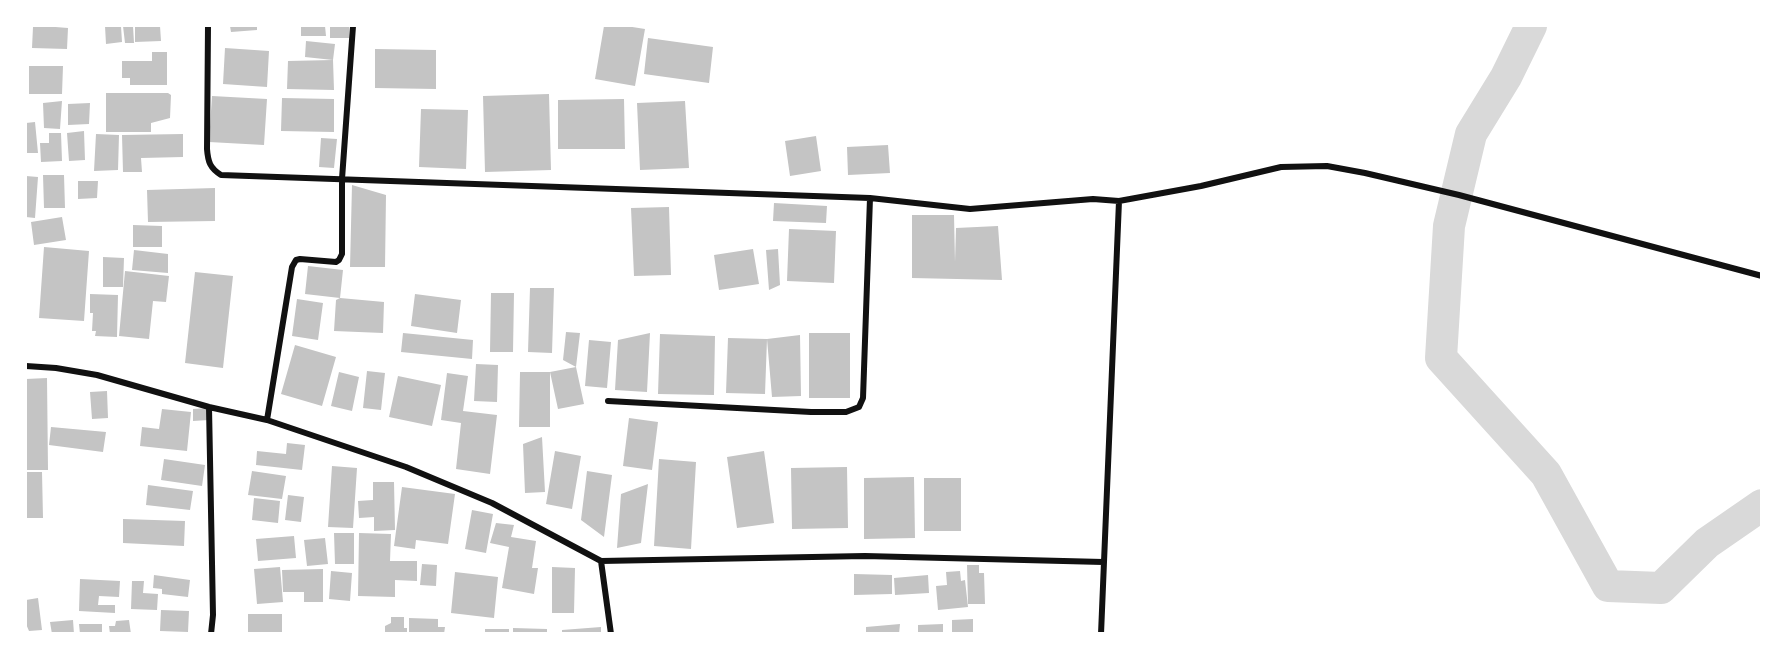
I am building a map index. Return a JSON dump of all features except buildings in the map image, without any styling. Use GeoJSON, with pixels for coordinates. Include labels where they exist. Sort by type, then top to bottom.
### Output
{"type":"FeatureCollection","features":[{"type":"Feature","properties":{"kind":"street"},"geometry":{"type":"LineString","coordinates":[[208,26],[208,160],[212,169],[222,175],[870,198],[970,209],[1093,199],[1119,201],[1201,186],[1281,167],[1327,166],[1459,195],[1761,276]]}},
{"type":"Feature","properties":{"kind":"street"},"geometry":{"type":"LineString","coordinates":[[267,420],[292,267],[297,260],[336,262],[341,257],[342,179],[353,26]]}},
{"type":"Feature","properties":{"kind":"street"},"geometry":{"type":"LineString","coordinates":[[608,401],[811,412],[846,412],[859,407],[863,398],[870,198]]}},
{"type":"Feature","properties":{"kind":"street"},"geometry":{"type":"LineString","coordinates":[[1101,633],[1119,201]]}},
{"type":"Feature","properties":{"kind":"street"},"geometry":{"type":"LineString","coordinates":[[26,366],[97,375],[267,420],[406,467],[492,503],[602,561],[865,556],[1103,562]]}},
{"type":"Feature","properties":{"kind":"street"},"geometry":{"type":"LineString","coordinates":[[209,406],[213,615],[211,633]]}},
{"type":"Feature","properties":{"kind":"street"},"geometry":{"type":"LineString","coordinates":[[602,561],[611,633]]}},
{"type":"Feature","properties":{"kind":"waterway"},"geometry":{"type":"LineString","coordinates":[[1531,26],[1506,77],[1471,134],[1449,226],[1441,358],[1546,474],[1608,586],[1661,588],[1707,543],[1762,505]]}}]}
